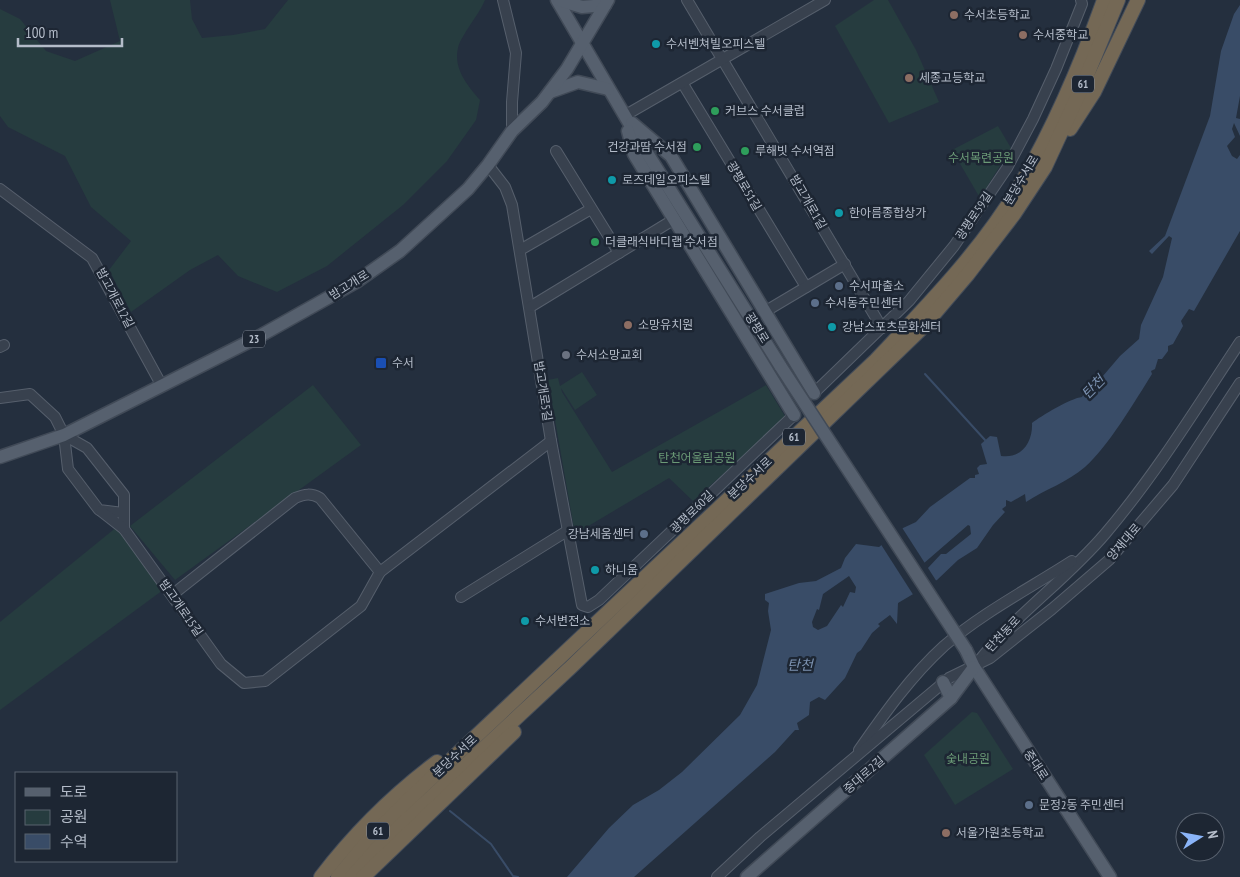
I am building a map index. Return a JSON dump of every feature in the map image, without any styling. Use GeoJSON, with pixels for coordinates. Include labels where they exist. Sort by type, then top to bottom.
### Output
{"type":"FeatureCollection","features":[{"type":"Feature","properties":{"kind":"highway"},"geometry":{"type":"LineString","coordinates":[[1094,29],[1098,0]]}},
{"type":"Feature","properties":{"kind":"highway","name":"분당수서로"},"geometry":{"type":"LineString","coordinates":[[338,877],[373,835],[876,360],[926,308],[978,246],[1018,188],[1056,118],[1094,29],[1104,0]]}},
{"type":"Feature","properties":{"kind":"highway","name":"분당수서로"},"geometry":{"type":"LineString","coordinates":[[352,877],[382,844],[422,788],[571,667],[922,328],[968,274],[1014,214],[1045,167],[1082,87],[1118,0]]}},
{"type":"Feature","properties":{"kind":"highway"},"geometry":{"type":"LineString","coordinates":[[1045,167],[1094,92],[1138,0]]}},
{"type":"Feature","properties":{"kind":"highway"},"geometry":{"type":"LineString","coordinates":[[363,877],[511,735],[536,709],[571,667]]}},
{"type":"Feature","properties":{"kind":"highway"},"geometry":{"type":"LineString","coordinates":[[321,877],[352,840],[422,788]]}},
{"type":"Feature","properties":{"kind":"main road"},"geometry":{"type":"LineString","coordinates":[[558,0],[582,7],[607,2]]}},
{"type":"Feature","properties":{"kind":"main road","name":"광평로"},"geometry":{"type":"LineString","coordinates":[[558,0],[624,116],[781,367],[966,650]]}},
{"type":"Feature","properties":{"kind":"main road","name":"밤고개로"},"geometry":{"type":"LineString","coordinates":[[0,458],[64,435],[162,386],[311,309],[378,267],[447,209],[488,165],[512,131],[550,92],[583,43],[607,2]]}},
{"type":"Feature","properties":{"kind":"main road"},"geometry":{"type":"LineString","coordinates":[[550,92],[578,82],[608,89]]}},
{"type":"Feature","properties":{"kind":"main road"},"geometry":{"type":"LineString","coordinates":[[624,116],[634,154],[794,415]]}},
{"type":"Feature","properties":{"kind":"main road"},"geometry":{"type":"LineString","coordinates":[[624,116],[671,156],[814,392]]}},
{"type":"Feature","properties":{"kind":"main road"},"geometry":{"type":"LineString","coordinates":[[774,384],[786,388],[797,382],[799,375],[794,359]]}},
{"type":"Feature","properties":{"kind":"main road","name":"중대로"},"geometry":{"type":"LineString","coordinates":[[966,650],[974,667],[1038,770],[1108,876]]}},
{"type":"Feature","properties":{"kind":"main road","name":"중대로2길"},"geometry":{"type":"LineString","coordinates":[[746,877],[951,698],[974,667]]}},
{"type":"Feature","properties":{"kind":"main road"},"geometry":{"type":"LineString","coordinates":[[943,682],[951,698]]}},
{"type":"Feature","properties":{"kind":"street"},"geometry":{"type":"LineString","coordinates":[[503,0],[516,54],[512,102],[512,131]]}},
{"type":"Feature","properties":{"kind":"street","name":"밤고개로1길"},"geometry":{"type":"LineString","coordinates":[[687,0],[882,328]]}},
{"type":"Feature","properties":{"kind":"street"},"geometry":{"type":"LineString","coordinates":[[624,116],[683,84],[825,0]]}},
{"type":"Feature","properties":{"kind":"street","name":"광평로59길"},"geometry":{"type":"LineString","coordinates":[[814,392],[909,301],[954,246],[1007,168],[1056,69],[1081,2]]}},
{"type":"Feature","properties":{"kind":"street","name":"광평로51길"},"geometry":{"type":"LineString","coordinates":[[683,84],[806,287]]}},
{"type":"Feature","properties":{"kind":"street"},"geometry":{"type":"LineString","coordinates":[[556,151],[619,253]]}},
{"type":"Feature","properties":{"kind":"street","name":"밤고개로5길"},"geometry":{"type":"LineString","coordinates":[[488,165],[505,186],[512,205],[579,599],[582,605],[588,607]]}},
{"type":"Feature","properties":{"kind":"street","name":"밤고개로12길"},"geometry":{"type":"LineString","coordinates":[[0,189],[92,258],[162,386]]}},
{"type":"Feature","properties":{"kind":"street"},"geometry":{"type":"LineString","coordinates":[[520,250],[592,209]]}},
{"type":"Feature","properties":{"kind":"street"},"geometry":{"type":"LineString","coordinates":[[530,307],[673,220]]}},
{"type":"Feature","properties":{"kind":"street","name":"광평로"},"geometry":{"type":"LineString","coordinates":[[766,311],[845,264]]}},
{"type":"Feature","properties":{"kind":"street","name":"탄천동로"},"geometry":{"type":"LineString","coordinates":[[717,877],[760,837],[852,762],[943,682],[974,667],[999,635],[1092,548],[1147,482],[1240,342]]}},
{"type":"Feature","properties":{"kind":"street","name":"양재대로"},"geometry":{"type":"LineString","coordinates":[[974,667],[990,658],[1052,609],[1109,560],[1173,485],[1240,383]]}},
{"type":"Feature","properties":{"kind":"street"},"geometry":{"type":"LineString","coordinates":[[0,398],[30,394],[54,414],[64,435],[68,469],[99,510],[123,513]]}},
{"type":"Feature","properties":{"kind":"street","name":"광평로60길"},"geometry":{"type":"LineString","coordinates":[[588,607],[599,600],[794,415]]}},
{"type":"Feature","properties":{"kind":"street"},"geometry":{"type":"LineString","coordinates":[[64,435],[87,448],[124,495],[124,529]]}},
{"type":"Feature","properties":{"kind":"street"},"geometry":{"type":"LineString","coordinates":[[172,595],[295,498],[312,494],[320,498],[380,572],[551,441]]}},
{"type":"Feature","properties":{"kind":"street","name":"밤고개로15길"},"geometry":{"type":"LineString","coordinates":[[99,510],[124,529],[229,673],[244,684],[258,683],[272,675],[361,606],[380,572]]}},
{"type":"Feature","properties":{"kind":"street"},"geometry":{"type":"LineString","coordinates":[[461,597],[567,531]]}},
{"type":"Feature","properties":{"kind":"street"},"geometry":{"type":"LineString","coordinates":[[852,762],[879,721],[918,673],[945,646],[973,625],[1092,548]]}},
{"type":"Feature","properties":{"kind":"green space"},"geometry":{"type":"Polygon","coordinates":[[[110,0],[190,0],[192,19],[202,38],[265,29],[288,0],[485,0],[460,43],[457,56],[463,77],[480,100],[476,120],[447,161],[403,205],[327,266],[277,292],[238,276],[218,255],[190,270],[131,312],[109,270],[131,241],[91,207],[65,156],[8,127],[0,116],[0,9],[20,19],[46,51],[75,61],[120,41],[110,0]]]}},
{"type":"Feature","properties":{"kind":"green space"},"geometry":{"type":"Polygon","coordinates":[[[874,0],[888,0],[916,50],[939,102],[889,123],[835,26],[874,0]]]}},
{"type":"Feature","properties":{"kind":"green space","name":"수서목련공원"},"geometry":{"type":"Polygon","coordinates":[[[998,126],[1011,148],[980,198],[952,150],[998,126]]]}},
{"type":"Feature","properties":{"kind":"green space","name":"탄천어울림공원"},"geometry":{"type":"Polygon","coordinates":[[[582,372],[597,395],[575,410],[561,388],[562,392],[612,472],[766,385],[786,418],[693,501],[669,478],[575,534],[548,380],[558,378],[560,386],[582,372]]]}},
{"type":"Feature","properties":{"kind":"green space"},"geometry":{"type":"Polygon","coordinates":[[[313,385],[361,445],[175,580],[130,526],[313,385]]]}},
{"type":"Feature","properties":{"kind":"green space"},"geometry":{"type":"Polygon","coordinates":[[[118,526],[163,590],[0,710],[0,622],[118,526]]]}},
{"type":"Feature","properties":{"kind":"green space","name":"숯내공원"},"geometry":{"type":"Polygon","coordinates":[[[972,712],[977,713],[1013,769],[955,805],[924,755],[972,712]]]}},
{"type":"Feature","properties":{"kind":"water","name":"탄천"},"geometry":{"type":"Polygon","coordinates":[[[1240,5],[1240,96],[1236,118],[1240,119],[1240,136],[1234,123],[1232,129],[1235,137],[1227,146],[1232,156],[1237,159],[1240,155],[1240,231],[1194,311],[1189,309],[1181,321],[1183,326],[1173,344],[1168,346],[1168,351],[1162,359],[1158,359],[1155,369],[1151,371],[1152,374],[1103,448],[1085,467],[1064,482],[1026,502],[1025,494],[1011,502],[1006,500],[1006,506],[1002,509],[1005,512],[977,548],[958,560],[937,580],[898,603],[897,624],[890,615],[878,624],[880,626],[872,633],[857,653],[845,678],[825,700],[819,697],[810,702],[809,715],[797,723],[799,730],[795,730],[775,752],[634,877],[567,877],[609,828],[633,805],[659,790],[682,772],[740,715],[757,685],[771,630],[768,611],[769,603],[765,600],[765,594],[799,583],[816,581],[841,568],[845,558],[856,544],[879,547],[903,528],[916,522],[930,507],[970,478],[975,478],[975,475],[979,474],[977,468],[980,465],[987,464],[981,444],[990,436],[997,437],[1001,456],[1015,455],[1020,452],[1025,448],[1031,437],[1032,423],[1064,404],[1082,397],[1086,390],[1091,390],[1120,356],[1139,339],[1141,325],[1163,277],[1172,238],[1169,236],[1152,254],[1149,251],[1165,236],[1210,116],[1221,51],[1234,14],[1240,5]],[[968,525],[923,564],[927,569],[941,554],[946,554],[971,534],[970,526],[968,525]],[[849,576],[823,594],[819,610],[817,609],[812,622],[813,627],[818,630],[827,626],[841,605],[843,607],[850,592],[855,593],[856,587],[849,576]]]}},
{"type":"Feature","properties":{"kind":"pier"},"geometry":{"type":"Polygon","coordinates":[[[901,526],[937,582],[914,596],[880,543],[901,526]]]}},
{"type":"Feature","properties":{"kind":"waterway"},"geometry":{"type":"LineString","coordinates":[[925,374],[985,440]]}},
{"type":"Feature","properties":{"kind":"waterway"},"geometry":{"type":"LineString","coordinates":[[450,811],[491,844],[513,876],[518,877]]}},
{"type":"Feature","properties":{"kind":"place","name":"수서초등학교"},"geometry":{"type":"Point","coordinates":[954,15]}},
{"type":"Feature","properties":{"kind":"place","name":"수서중학교"},"geometry":{"type":"Point","coordinates":[1023,35]}},
{"type":"Feature","properties":{"kind":"place","name":"수서벤쳐빌오피스텔"},"geometry":{"type":"Point","coordinates":[656,44]}},
{"type":"Feature","properties":{"kind":"place","name":"세종고등학교"},"geometry":{"type":"Point","coordinates":[909,78]}},
{"type":"Feature","properties":{"kind":"place","name":"커브스 수서클럽"},"geometry":{"type":"Point","coordinates":[715,111]}},
{"type":"Feature","properties":{"kind":"place","name":"건강과땀 수서점"},"geometry":{"type":"Point","coordinates":[697,147]}},
{"type":"Feature","properties":{"kind":"place","name":"루해빗 수서역점"},"geometry":{"type":"Point","coordinates":[745,151]}},
{"type":"Feature","properties":{"kind":"place","name":"로즈데일오피스텔"},"geometry":{"type":"Point","coordinates":[612,180]}},
{"type":"Feature","properties":{"kind":"place","name":"한아름종합상가"},"geometry":{"type":"Point","coordinates":[839,213]}},
{"type":"Feature","properties":{"kind":"place","name":"더클래식바디랩 수서점"},"geometry":{"type":"Point","coordinates":[595,242]}},
{"type":"Feature","properties":{"kind":"place","name":"수서파출소"},"geometry":{"type":"Point","coordinates":[839,286]}},
{"type":"Feature","properties":{"kind":"place","name":"수서동주민센터"},"geometry":{"type":"Point","coordinates":[815,303]}},
{"type":"Feature","properties":{"kind":"place","name":"소망유치원"},"geometry":{"type":"Point","coordinates":[628,325]}},
{"type":"Feature","properties":{"kind":"place","name":"강남스포츠문화센터"},"geometry":{"type":"Point","coordinates":[832,327]}},
{"type":"Feature","properties":{"kind":"place","name":"수서소망교회"},"geometry":{"type":"Point","coordinates":[566,355]}},
{"type":"Feature","properties":{"kind":"place","name":"수서"},"geometry":{"type":"Point","coordinates":[381,363]}},
{"type":"Feature","properties":{"kind":"place","name":"강남세움센터"},"geometry":{"type":"Point","coordinates":[644,534]}},
{"type":"Feature","properties":{"kind":"place","name":"하니움"},"geometry":{"type":"Point","coordinates":[595,570]}},
{"type":"Feature","properties":{"kind":"place","name":"수서변전소"},"geometry":{"type":"Point","coordinates":[525,621]}},
{"type":"Feature","properties":{"kind":"place","name":"문정2동 주민센터"},"geometry":{"type":"Point","coordinates":[1029,805]}},
{"type":"Feature","properties":{"kind":"place","name":"서울가원초등학교"},"geometry":{"type":"Point","coordinates":[946,833]}}]}
